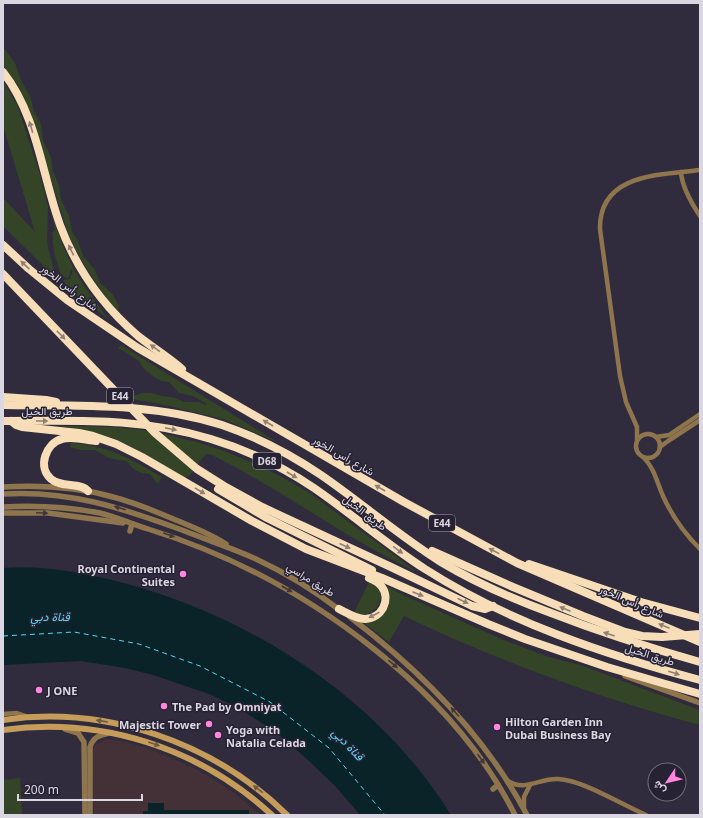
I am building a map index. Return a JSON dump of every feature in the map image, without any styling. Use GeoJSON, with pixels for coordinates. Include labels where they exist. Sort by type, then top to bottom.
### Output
{"type":"FeatureCollection","features":[{"type":"Feature","properties":{"kind":"highway"},"geometry":{"type":"LineString","coordinates":[[3,72],[16,91],[28,116],[60,225],[86,277],[97,294],[122,321],[138,336],[196,381]]}},
{"type":"Feature","properties":{"kind":"highway","name":"شارع رأس الخور"},"geometry":{"type":"LineString","coordinates":[[3,243],[10,252],[48,285],[88,315],[146,353],[404,502],[517,563],[700,642]]}},
{"type":"Feature","properties":{"kind":"highway","name":"E44"},"geometry":{"type":"LineString","coordinates":[[3,274],[155,433],[183,458],[211,478],[308,533],[476,608],[485,609],[493,606]]}},
{"type":"Feature","properties":{"kind":"highway"},"geometry":{"type":"LineString","coordinates":[[3,281],[34,307]]}},
{"type":"Feature","properties":{"kind":"highway"},"geometry":{"type":"LineString","coordinates":[[3,397],[46,400],[62,406]]}},
{"type":"Feature","properties":{"kind":"highway","name":"طريق الخيل"},"geometry":{"type":"LineString","coordinates":[[3,405],[136,407],[199,418],[236,430],[272,446],[297,460],[332,483],[416,545],[464,575],[510,597],[608,634],[700,662]]}},
{"type":"Feature","properties":{"kind":"highway"},"geometry":{"type":"LineString","coordinates":[[7,421],[22,427],[72,432],[103,439],[134,452],[279,536],[329,558],[382,578],[506,632],[607,667],[700,694]]}},
{"type":"Feature","properties":{"kind":"highway","name":"طريق الخيل"},"geometry":{"type":"LineString","coordinates":[[7,421],[107,421],[142,424],[194,434],[236,447],[297,477],[424,568],[458,589],[493,606],[568,638],[639,662],[700,680]]}},
{"type":"Feature","properties":{"kind":"highway"},"geometry":{"type":"LineString","coordinates":[[88,491],[83,487],[55,482],[48,475],[44,466],[44,461],[47,451],[54,443],[63,438],[68,438],[103,443],[124,451],[156,468],[166,471]]}},
{"type":"Feature","properties":{"kind":"highway"},"geometry":{"type":"LineString","coordinates":[[308,533],[374,570],[382,578]]}},
{"type":"Feature","properties":{"kind":"highway"},"geometry":{"type":"LineString","coordinates":[[416,545],[583,616],[625,632],[642,636],[662,637],[700,634]]}},
{"type":"Feature","properties":{"kind":"highway"},"geometry":{"type":"LineString","coordinates":[[329,558],[339,565],[375,581],[383,588],[385,593],[385,603],[383,608],[379,614],[372,617],[361,618],[339,609]]}},
{"type":"Feature","properties":{"kind":"highway"},"geometry":{"type":"LineString","coordinates":[[517,563],[534,565],[641,602],[700,618]]}},
{"type":"Feature","properties":{"kind":"main road"},"geometry":{"type":"LineString","coordinates":[[3,720],[28,717],[71,717],[136,728],[178,743],[210,758],[233,772],[266,796],[287,815]]}},
{"type":"Feature","properties":{"kind":"main road"},"geometry":{"type":"LineString","coordinates":[[3,730],[32,727],[61,727],[112,733],[154,744],[198,763],[236,786],[272,815]]}},
{"type":"Feature","properties":{"kind":"main road"},"geometry":{"type":"LineString","coordinates":[[178,743],[181,736]]}},
{"type":"Feature","properties":{"kind":"street"},"geometry":{"type":"LineString","coordinates":[[700,170],[644,177],[634,179],[624,184],[609,198],[604,207],[600,229],[620,376],[626,402],[637,427],[637,440],[635,446],[636,451],[652,467],[663,496],[674,517],[700,549]]}},
{"type":"Feature","properties":{"kind":"street"},"geometry":{"type":"LineString","coordinates":[[681,172],[688,193],[700,216]]}},
{"type":"Feature","properties":{"kind":"street"},"geometry":{"type":"LineString","coordinates":[[637,427],[656,437],[669,435],[700,414]]}},
{"type":"Feature","properties":{"kind":"street"},"geometry":{"type":"LineString","coordinates":[[655,474],[655,456],[660,447],[700,420]]}},
{"type":"Feature","properties":{"kind":"street"},"geometry":{"type":"LineString","coordinates":[[637,440],[642,435],[648,434]]}},
{"type":"Feature","properties":{"kind":"street"},"geometry":{"type":"LineString","coordinates":[[656,437],[660,443],[660,447]]}},
{"type":"Feature","properties":{"kind":"street"},"geometry":{"type":"LineString","coordinates":[[644,458],[655,456]]}},
{"type":"Feature","properties":{"kind":"street"},"geometry":{"type":"LineString","coordinates":[[3,487],[43,487],[88,491],[113,497],[138,505],[210,534],[235,550]]}},
{"type":"Feature","properties":{"kind":"street","name":"طريق مراسي"},"geometry":{"type":"LineString","coordinates":[[3,494],[60,496],[104,504],[139,514],[235,550],[280,572],[339,609],[394,652],[433,689],[465,723],[504,776],[526,813]]}},
{"type":"Feature","properties":{"kind":"street","name":"طريق مراسي"},"geometry":{"type":"LineString","coordinates":[[3,507],[33,506],[66,508],[99,513],[118,518],[210,550],[287,589],[342,625],[389,662],[460,732],[515,815]]}},
{"type":"Feature","properties":{"kind":"street"},"geometry":{"type":"LineString","coordinates":[[3,513],[13,515],[48,513],[69,517],[132,524],[130,531]]}},
{"type":"Feature","properties":{"kind":"street"},"geometry":{"type":"LineString","coordinates":[[607,667],[636,680],[700,703]]}},
{"type":"Feature","properties":{"kind":"street"},"geometry":{"type":"LineString","coordinates":[[3,714],[17,713],[28,717]]}},
{"type":"Feature","properties":{"kind":"street"},"geometry":{"type":"LineString","coordinates":[[61,727],[78,733],[84,742],[85,815]]}},
{"type":"Feature","properties":{"kind":"street"},"geometry":{"type":"LineString","coordinates":[[90,815],[90,747],[92,741],[97,737],[112,733]]}},
{"type":"Feature","properties":{"kind":"street"},"geometry":{"type":"LineString","coordinates":[[504,776],[509,782],[523,786],[558,779],[571,781],[646,815]]}},
{"type":"Feature","properties":{"kind":"street"},"geometry":{"type":"LineString","coordinates":[[526,813],[523,805],[524,798],[526,791],[531,785]]}},
{"type":"Feature","properties":{"kind":"shaded area"},"geometry":{"type":"Polygon","coordinates":[[[107,739],[126,742],[150,749],[192,767],[234,793],[261,815],[94,815],[92,747],[107,739]]]}},
{"type":"Feature","properties":{"kind":"green space"},"geometry":{"type":"Polygon","coordinates":[[[3,47],[15,63],[21,81],[30,96],[34,111],[41,124],[43,141],[51,157],[53,172],[59,185],[61,200],[69,216],[72,232],[78,241],[83,256],[95,270],[100,283],[113,295],[119,306],[118,312],[88,271],[76,250],[66,227],[31,114],[17,84],[3,65],[3,47]]]}},
{"type":"Feature","properties":{"kind":"green space"},"geometry":{"type":"Polygon","coordinates":[[[3,81],[18,107],[40,175],[48,206],[48,248],[56,278],[3,226],[3,198],[35,232],[3,125],[3,81]]]}},
{"type":"Feature","properties":{"kind":"green space"},"geometry":{"type":"Polygon","coordinates":[[[52,218],[74,270],[108,319],[66,286],[64,280],[70,279],[73,270],[71,269],[69,277],[67,278],[62,276],[60,272],[54,253],[52,232],[55,230],[52,218]]]}},
{"type":"Feature","properties":{"kind":"green space"},"geometry":{"type":"Polygon","coordinates":[[[121,345],[277,442],[223,419],[133,399],[133,396],[143,393],[151,393],[176,398],[184,402],[198,402],[207,404],[193,396],[179,393],[169,382],[161,381],[153,376],[144,369],[139,361],[118,348],[121,345]]]}},
{"type":"Feature","properties":{"kind":"green space"},"geometry":{"type":"Polygon","coordinates":[[[60,426],[115,427],[134,429],[180,438],[224,451],[267,469],[308,492],[417,572],[365,545],[264,483],[212,455],[207,454],[204,456],[189,476],[183,477],[144,454],[113,439],[98,434],[60,426]]]}},
{"type":"Feature","properties":{"kind":"green space"},"geometry":{"type":"Polygon","coordinates":[[[70,443],[83,444],[118,454],[140,464],[162,477],[158,484],[150,474],[136,470],[126,461],[109,458],[95,450],[81,450],[70,447],[70,443]]]}},
{"type":"Feature","properties":{"kind":"green space"},"geometry":{"type":"Polygon","coordinates":[[[370,580],[376,583],[381,594],[378,604],[373,611],[369,613],[354,613],[370,580]]]}},
{"type":"Feature","properties":{"kind":"green space"},"geometry":{"type":"Polygon","coordinates":[[[381,583],[401,594],[501,639],[546,656],[583,666],[694,708],[700,711],[700,725],[587,691],[476,648],[404,616],[389,642],[360,620],[382,613],[381,583]]]}},
{"type":"Feature","properties":{"kind":"green space"},"geometry":{"type":"Polygon","coordinates":[[[20,778],[22,815],[3,815],[3,780],[20,778]]]}},
{"type":"Feature","properties":{"kind":"water","name":"قناة دبي"},"geometry":{"type":"Polygon","coordinates":[[[29,567],[56,569],[108,579],[158,593],[208,612],[256,636],[302,664],[346,696],[385,732],[421,772],[451,815],[360,815],[336,787],[277,733],[237,707],[209,694],[153,675],[125,668],[81,661],[3,665],[3,568],[29,567]]]}},
{"type":"Feature","properties":{"kind":"water"},"geometry":{"type":"Polygon","coordinates":[[[148,803],[164,803],[164,810],[249,810],[249,815],[143,815],[143,811],[148,811],[148,803]]]}},
{"type":"Feature","properties":{"kind":"ferry route"},"geometry":{"type":"LineString","coordinates":[[3,636],[74,632],[139,644],[200,666],[270,702],[329,748],[385,815]]}},
{"type":"Feature","properties":{"kind":"place","name":"Royal Continental Suites"},"geometry":{"type":"Point","coordinates":[183,574]}},
{"type":"Feature","properties":{"kind":"place","name":"J ONE"},"geometry":{"type":"Point","coordinates":[39,690]}},
{"type":"Feature","properties":{"kind":"place","name":"The Pad by Omniyat"},"geometry":{"type":"Point","coordinates":[164,706]}},
{"type":"Feature","properties":{"kind":"place","name":"Majestic Tower"},"geometry":{"type":"Point","coordinates":[209,724]}},
{"type":"Feature","properties":{"kind":"place","name":"Hilton Garden Inn Dubai Business Bay"},"geometry":{"type":"Point","coordinates":[497,727]}},
{"type":"Feature","properties":{"kind":"place","name":"Yoga with Natalia Celada"},"geometry":{"type":"Point","coordinates":[218,735]}}]}
